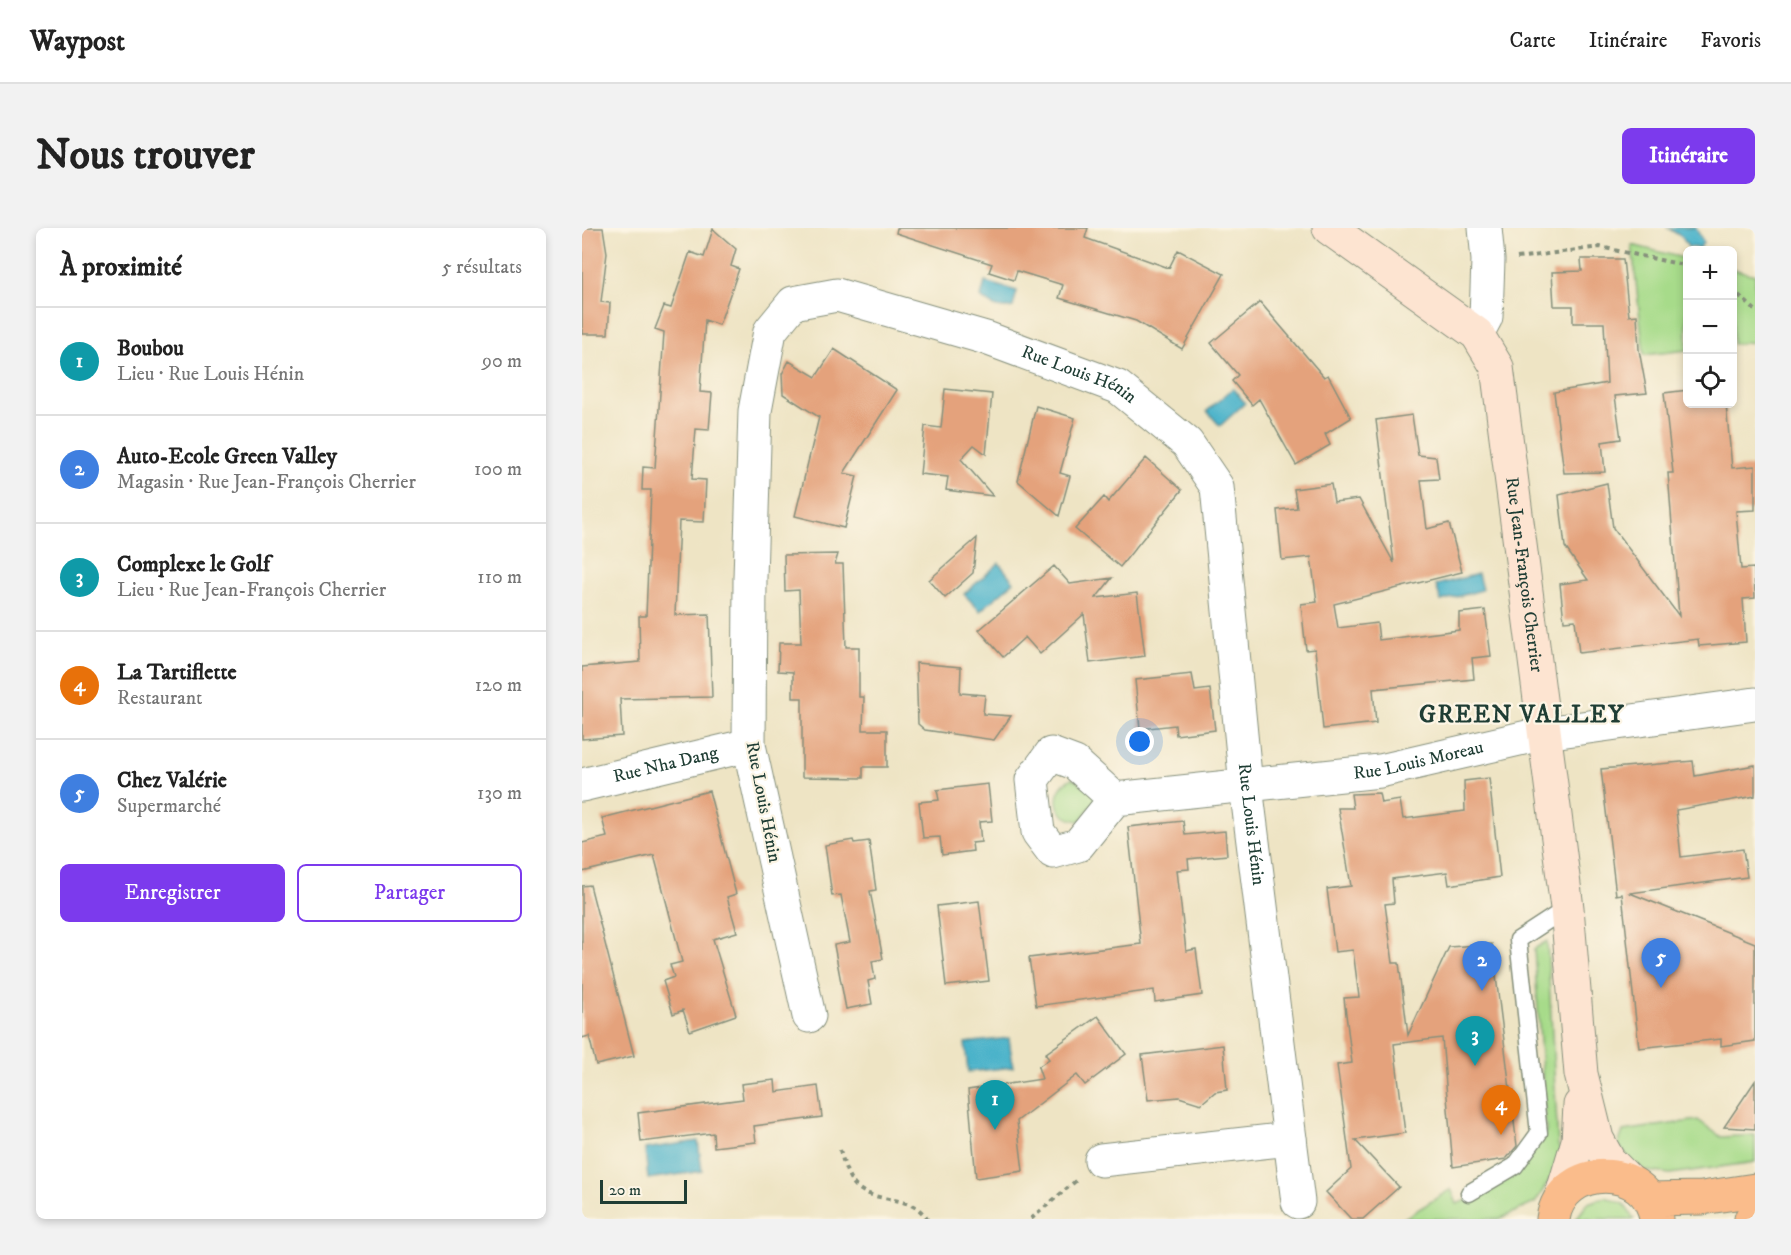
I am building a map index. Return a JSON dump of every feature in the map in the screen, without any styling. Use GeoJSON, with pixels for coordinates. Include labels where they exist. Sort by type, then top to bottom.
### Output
{"type":"FeatureCollection","features":[{"type":"Feature","properties":{"kind":"main road"},"geometry":{"type":"LineString","coordinates":[[1329,228],[1477,334]]}},
{"type":"Feature","properties":{"kind":"main road","name":"Rue Jean-François Cherrier"},"geometry":{"type":"LineString","coordinates":[[1477,334],[1497,367],[1567,908],[1581,1074],[1578,1141],[1555,1213]]}},
{"type":"Feature","properties":{"kind":"main road","name":"Rue Jean-François Cherrier"},"geometry":{"type":"LineString","coordinates":[[1581,1074],[1597,1139],[1609,1161],[1644,1199]]}},
{"type":"Feature","properties":{"kind":"main road"},"geometry":{"type":"LineString","coordinates":[[1555,1213],[1571,1187],[1584,1179],[1613,1175],[1644,1199],[1702,1198],[1755,1190]]}},
{"type":"Feature","properties":{"kind":"street"},"geometry":{"type":"LineString","coordinates":[[1477,334],[1486,317],[1488,260],[1485,228]]}},
{"type":"Feature","properties":{"kind":"street","name":"Rue Louis Hénin"},"geometry":{"type":"LineString","coordinates":[[808,1016],[749,745],[755,411],[770,331],[793,303],[837,295],[986,338],[1118,387],[1187,443],[1218,487],[1246,786],[1298,1202]]}},
{"type":"Feature","properties":{"kind":"street","name":"Rue Louis Moreau"},"geometry":{"type":"LineString","coordinates":[[1115,799],[1380,771],[1545,733],[1755,704]]}},
{"type":"Feature","properties":{"kind":"street","name":"Rue Nha Dang"},"geometry":{"type":"LineString","coordinates":[[582,784],[749,745]]}},
{"type":"Feature","properties":{"kind":"street"},"geometry":{"type":"LineString","coordinates":[[1101,1160],[1290,1138]]}},
{"type":"Feature","properties":{"kind":"lane"},"geometry":{"type":"LineString","coordinates":[[1468,1192],[1515,1166],[1539,1133],[1518,940],[1567,908]]}},
{"type":"Feature","properties":{"kind":"path"},"geometry":{"type":"LineString","coordinates":[[1514,267],[1517,258],[1600,247],[1683,265]]}},
{"type":"Feature","properties":{"kind":"path"},"geometry":{"type":"LineString","coordinates":[[1737,294],[1755,310]]}},
{"type":"Feature","properties":{"kind":"path"},"geometry":{"type":"LineString","coordinates":[[840,1150],[846,1173],[858,1188],[879,1197],[898,1200],[922,1212],[927,1219]]}},
{"type":"Feature","properties":{"kind":"path"},"geometry":{"type":"LineString","coordinates":[[1031,1219],[1101,1160]]}},
{"type":"Feature","properties":{"kind":"green space"},"geometry":{"type":"Polygon","coordinates":[[[1632,245],[1683,258],[1683,350],[1644,355],[1632,245]]]}},
{"type":"Feature","properties":{"kind":"green space"},"geometry":{"type":"Polygon","coordinates":[[[1737,270],[1755,275],[1755,342],[1737,344],[1737,270]]]}},
{"type":"Feature","properties":{"kind":"green space"},"geometry":{"type":"Polygon","coordinates":[[[1072,778],[1099,795],[1080,821],[1064,815],[1057,804],[1060,790],[1072,778]]]}},
{"type":"Feature","properties":{"kind":"green space"},"geometry":{"type":"Polygon","coordinates":[[[1547,941],[1558,1145],[1564,1157],[1535,1203],[1499,1219],[1403,1219],[1451,1189],[1457,1204],[1485,1192],[1546,1132],[1534,949],[1547,941]]]}},
{"type":"Feature","properties":{"kind":"green space"},"geometry":{"type":"Polygon","coordinates":[[[1698,1120],[1721,1137],[1755,1135],[1755,1162],[1670,1174],[1639,1170],[1618,1145],[1623,1131],[1698,1120]]]}},
{"type":"Feature","properties":{"kind":"green space"},"geometry":{"type":"Polygon","coordinates":[[[1606,1197],[1624,1204],[1634,1219],[1576,1219],[1588,1203],[1606,1197]]]}},
{"type":"Feature","properties":{"kind":"water"},"geometry":{"type":"Polygon","coordinates":[[[1668,228],[1696,228],[1703,242],[1701,246],[1687,246],[1682,237],[1668,228]]]}},
{"type":"Feature","properties":{"kind":"water"},"geometry":{"type":"Polygon","coordinates":[[[985,282],[1017,291],[1013,307],[1000,308],[984,300],[981,297],[985,282]]]}},
{"type":"Feature","properties":{"kind":"water"},"geometry":{"type":"Polygon","coordinates":[[[1233,388],[1245,403],[1220,426],[1207,411],[1233,388]]]}},
{"type":"Feature","properties":{"kind":"water"},"geometry":{"type":"Polygon","coordinates":[[[999,563],[1014,582],[980,611],[964,594],[999,563]]]}},
{"type":"Feature","properties":{"kind":"water"},"geometry":{"type":"Polygon","coordinates":[[[1478,574],[1482,590],[1441,601],[1436,585],[1478,574]]]}},
{"type":"Feature","properties":{"kind":"water"},"geometry":{"type":"Polygon","coordinates":[[[1009,1038],[1013,1067],[968,1072],[965,1043],[1009,1038]]]}},
{"type":"Feature","properties":{"kind":"water"},"geometry":{"type":"Polygon","coordinates":[[[698,1141],[702,1171],[648,1179],[645,1149],[698,1141]]]}},
{"type":"Feature","properties":{"kind":"building"},"geometry":{"type":"Polygon","coordinates":[[[582,228],[603,228],[607,253],[601,302],[610,303],[608,334],[582,334],[582,228]]]}},
{"type":"Feature","properties":{"kind":"building"},"geometry":{"type":"Polygon","coordinates":[[[897,228],[1088,228],[1085,238],[1169,268],[1178,250],[1224,274],[1182,349],[1136,321],[1059,298],[1063,285],[1017,271],[1014,280],[989,272],[992,264],[896,233],[897,228]]]}},
{"type":"Feature","properties":{"kind":"building"},"geometry":{"type":"Polygon","coordinates":[[[713,229],[736,249],[731,266],[739,269],[719,325],[705,320],[700,392],[712,393],[709,430],[696,429],[692,479],[706,480],[704,522],[679,521],[675,615],[709,614],[712,697],[620,699],[622,736],[582,739],[582,667],[640,662],[639,616],[646,616],[651,490],[642,490],[643,467],[655,468],[664,332],[655,329],[664,306],[671,308],[690,252],[704,257],[713,229]]]}},
{"type":"Feature","properties":{"kind":"building"},"geometry":{"type":"Polygon","coordinates":[[[1581,259],[1623,259],[1629,316],[1637,315],[1639,350],[1647,393],[1615,396],[1621,439],[1602,442],[1605,472],[1564,473],[1554,392],[1607,383],[1604,323],[1573,323],[1573,306],[1554,306],[1552,272],[1582,271],[1581,259]]]}},
{"type":"Feature","properties":{"kind":"building"},"geometry":{"type":"Polygon","coordinates":[[[1260,302],[1324,377],[1328,375],[1351,418],[1325,434],[1330,445],[1296,465],[1259,399],[1252,405],[1232,381],[1238,375],[1211,343],[1260,302]]]}},
{"type":"Feature","properties":{"kind":"building"},"geometry":{"type":"Polygon","coordinates":[[[834,349],[897,390],[844,473],[857,476],[844,528],[795,516],[819,417],[783,394],[782,374],[789,361],[816,377],[834,349]]]}},
{"type":"Feature","properties":{"kind":"building"},"geometry":{"type":"Polygon","coordinates":[[[945,389],[992,394],[986,454],[974,445],[961,459],[993,496],[946,490],[948,477],[920,474],[925,426],[941,428],[945,389]]]}},
{"type":"Feature","properties":{"kind":"building"},"geometry":{"type":"Polygon","coordinates":[[[1683,391],[1683,408],[1726,408],[1732,468],[1755,466],[1755,510],[1736,511],[1741,569],[1754,568],[1755,598],[1743,599],[1746,642],[1699,646],[1698,639],[1579,653],[1575,620],[1564,621],[1560,584],[1588,580],[1565,547],[1559,495],[1607,483],[1613,528],[1679,616],[1668,473],[1673,473],[1664,393],[1683,391]]]}},
{"type":"Feature","properties":{"kind":"building"},"geometry":{"type":"Polygon","coordinates":[[[1036,406],[1075,418],[1060,473],[1070,476],[1059,516],[1018,481],[1036,406]]]}},
{"type":"Feature","properties":{"kind":"building"},"geometry":{"type":"Polygon","coordinates":[[[1412,415],[1418,455],[1436,457],[1439,479],[1421,480],[1427,529],[1449,523],[1462,572],[1334,604],[1338,628],[1377,623],[1379,640],[1459,630],[1459,613],[1485,610],[1491,656],[1472,658],[1474,679],[1373,689],[1376,723],[1323,729],[1315,649],[1306,650],[1301,604],[1317,602],[1311,557],[1282,560],[1277,510],[1297,508],[1294,489],[1331,484],[1334,502],[1359,499],[1394,563],[1376,420],[1412,415]]]}},
{"type":"Feature","properties":{"kind":"building"},"geometry":{"type":"Polygon","coordinates":[[[1146,458],[1182,490],[1120,567],[1075,529],[1104,497],[1108,502],[1146,458]]]}},
{"type":"Feature","properties":{"kind":"building"},"geometry":{"type":"Polygon","coordinates":[[[977,538],[973,573],[945,598],[929,580],[977,538]]]}},
{"type":"Feature","properties":{"kind":"building"},"geometry":{"type":"Polygon","coordinates":[[[838,554],[835,564],[843,564],[846,647],[859,647],[859,697],[864,697],[863,730],[887,730],[887,767],[863,767],[863,778],[802,777],[802,698],[793,698],[793,672],[778,671],[779,643],[801,643],[799,590],[785,591],[784,555],[838,554]]]}},
{"type":"Feature","properties":{"kind":"building"},"geometry":{"type":"Polygon","coordinates":[[[1054,566],[1070,584],[1112,578],[1096,598],[1137,593],[1145,656],[1090,663],[1084,614],[1040,654],[1025,637],[1003,657],[979,630],[1054,566]]]}},
{"type":"Feature","properties":{"kind":"building"},"geometry":{"type":"Polygon","coordinates":[[[916,663],[961,667],[960,693],[985,695],[983,714],[1011,716],[994,740],[925,730],[918,724],[916,663]]]}},
{"type":"Feature","properties":{"kind":"building"},"geometry":{"type":"Polygon","coordinates":[[[1192,674],[1195,691],[1210,689],[1215,730],[1176,735],[1175,725],[1140,729],[1135,680],[1192,674]]]}},
{"type":"Feature","properties":{"kind":"building"},"geometry":{"type":"Polygon","coordinates":[[[1693,761],[1695,776],[1755,765],[1755,796],[1676,810],[1681,857],[1743,849],[1747,877],[1630,893],[1755,943],[1755,1041],[1721,1046],[1721,1039],[1639,1048],[1622,894],[1616,895],[1601,769],[1693,761]]]}},
{"type":"Feature","properties":{"kind":"building"},"geometry":{"type":"Polygon","coordinates":[[[1489,778],[1500,877],[1449,885],[1447,872],[1392,879],[1394,903],[1385,904],[1393,963],[1399,963],[1408,1035],[1449,947],[1492,944],[1517,1146],[1506,1159],[1453,1167],[1442,1038],[1394,1044],[1405,1133],[1355,1140],[1399,1187],[1363,1219],[1351,1219],[1326,1192],[1351,1169],[1337,1065],[1352,1063],[1344,998],[1359,997],[1353,950],[1335,952],[1327,889],[1351,886],[1338,808],[1353,808],[1351,794],[1379,793],[1381,803],[1400,800],[1403,819],[1465,811],[1464,781],[1489,778]]]}},
{"type":"Feature","properties":{"kind":"building"},"geometry":{"type":"Polygon","coordinates":[[[988,784],[992,821],[979,822],[981,842],[972,843],[973,851],[942,855],[940,837],[923,838],[919,802],[939,800],[937,790],[988,784]]]}},
{"type":"Feature","properties":{"kind":"building"},"geometry":{"type":"Polygon","coordinates":[[[709,791],[736,894],[727,897],[737,932],[713,939],[736,1015],[690,1031],[683,1010],[673,1014],[663,981],[674,977],[670,965],[682,962],[654,855],[582,872],[582,843],[607,837],[602,818],[709,791]]]}},
{"type":"Feature","properties":{"kind":"building"},"geometry":{"type":"Polygon","coordinates":[[[1183,821],[1185,835],[1225,831],[1227,855],[1188,859],[1189,869],[1177,870],[1186,951],[1196,949],[1202,995],[1155,1002],[1154,990],[1036,1006],[1029,958],[1141,944],[1128,827],[1183,821]]]}},
{"type":"Feature","properties":{"kind":"building"},"geometry":{"type":"Polygon","coordinates":[[[853,840],[854,843],[869,841],[876,890],[870,891],[883,959],[872,961],[875,979],[868,981],[872,1004],[846,1009],[834,945],[850,942],[841,895],[832,896],[825,845],[853,840]]]}},
{"type":"Feature","properties":{"kind":"building"},"geometry":{"type":"Polygon","coordinates":[[[590,885],[634,1056],[596,1065],[589,1036],[582,1038],[582,886],[590,885]]]}},
{"type":"Feature","properties":{"kind":"building"},"geometry":{"type":"Polygon","coordinates":[[[979,901],[989,981],[946,986],[937,906],[979,901]]]}},
{"type":"Feature","properties":{"kind":"building"},"geometry":{"type":"Polygon","coordinates":[[[1098,1016],[1126,1054],[1085,1085],[1077,1075],[1017,1121],[1023,1171],[976,1178],[968,1090],[1042,1079],[1038,1067],[1049,1059],[1045,1054],[1098,1016]]]}},
{"type":"Feature","properties":{"kind":"building"},"geometry":{"type":"Polygon","coordinates":[[[1223,1045],[1227,1090],[1215,1092],[1201,1104],[1179,1097],[1148,1100],[1142,1055],[1223,1045]]]}},
{"type":"Feature","properties":{"kind":"building"},"geometry":{"type":"Polygon","coordinates":[[[775,1080],[776,1092],[818,1086],[822,1117],[754,1126],[756,1142],[714,1147],[713,1133],[641,1142],[638,1113],[743,1099],[741,1084],[775,1080]]]}},
{"type":"Feature","properties":{"kind":"building"},"geometry":{"type":"Polygon","coordinates":[[[1755,1081],[1755,1129],[1724,1127],[1755,1081]]]}},
{"type":"Feature","properties":{"kind":"place","name":"Chez Valérie"},"geometry":{"type":"Point","coordinates":[1661,988]}},
{"type":"Feature","properties":{"kind":"place","name":"Auto-Ecole Green Valley"},"geometry":{"type":"Point","coordinates":[1482,991]}},
{"type":"Feature","properties":{"kind":"place","name":"Complexe le Golf"},"geometry":{"type":"Point","coordinates":[1475,1066]}},
{"type":"Feature","properties":{"kind":"place","name":"Boubou"},"geometry":{"type":"Point","coordinates":[995,1130]}},
{"type":"Feature","properties":{"kind":"place","name":"La Tartiflette"},"geometry":{"type":"Point","coordinates":[1501,1135]}},
{"type":"Feature","properties":{"kind":"district","name":"GREEN VALLEY"},"geometry":{"type":"Point","coordinates":[1522,715]}}]}
